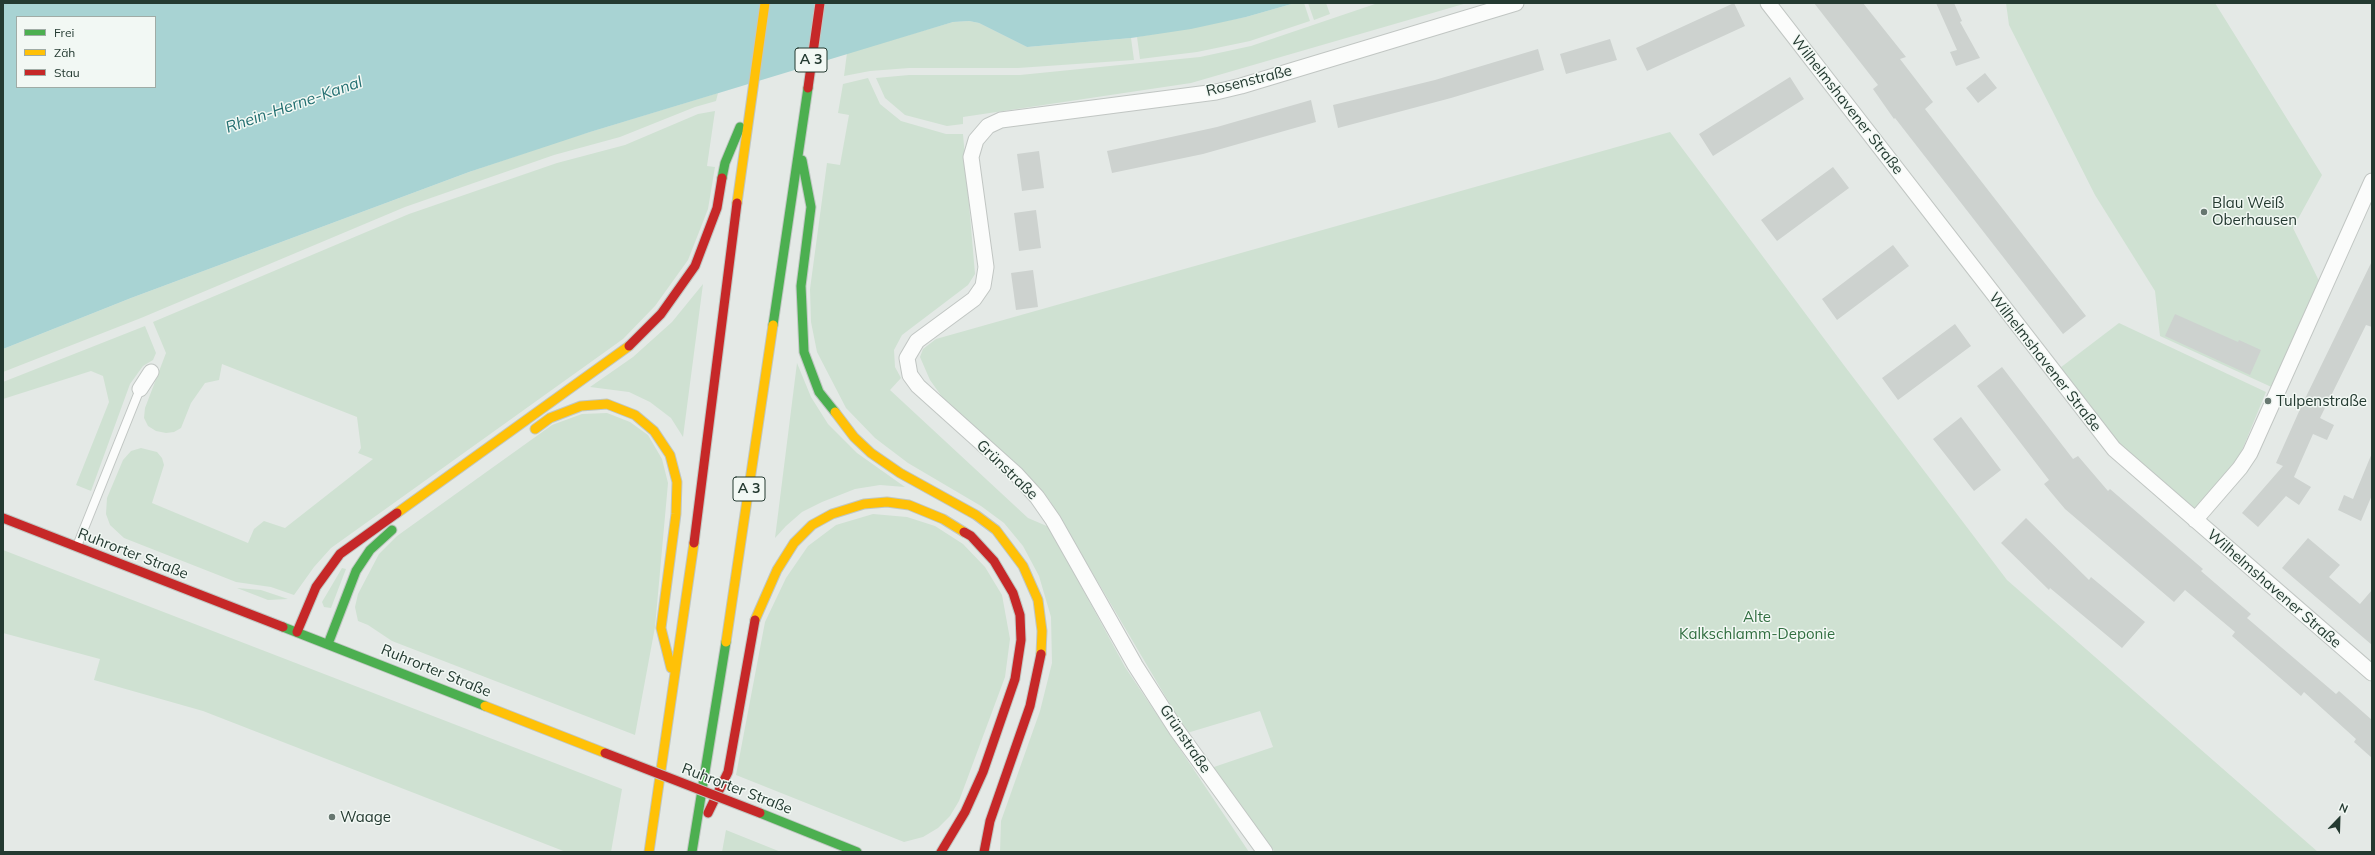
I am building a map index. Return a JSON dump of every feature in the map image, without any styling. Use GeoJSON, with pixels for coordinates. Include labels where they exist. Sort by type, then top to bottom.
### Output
{"type":"FeatureCollection","features":[{"type":"Feature","properties":{"kind":"main road"},"geometry":{"type":"LineString","coordinates":[[649,852],[697,520],[750,102],[765,3]]}},
{"type":"Feature","properties":{"kind":"main road","name":"A 3"},"geometry":{"type":"LineString","coordinates":[[692,852],[739,561],[820,3]]}},
{"type":"Feature","properties":{"kind":"main road"},"geometry":{"type":"LineString","coordinates":[[297,632],[316,587],[340,554],[625,350],[662,314],[695,266],[717,208],[725,163],[750,102]]}},
{"type":"Feature","properties":{"kind":"main road"},"geometry":{"type":"LineString","coordinates":[[799,144],[812,207],[801,286],[801,320],[804,352],[819,392],[854,436],[871,453],[900,473],[976,515],[996,530],[1023,566],[1038,600],[1042,631],[1041,662],[1030,706],[990,821],[984,852]]}},
{"type":"Feature","properties":{"kind":"main road"},"geometry":{"type":"LineString","coordinates":[[524,436],[550,418],[581,406],[607,404],[635,415],[654,430],[670,455],[677,482],[676,514],[661,628],[674,679]]}},
{"type":"Feature","properties":{"kind":"main road"},"geometry":{"type":"LineString","coordinates":[[696,833],[706,819],[728,772],[756,614],[777,570],[794,543],[812,525],[832,514],[864,504],[887,502],[909,505],[944,519],[971,536],[994,560],[1013,593],[1020,616],[1021,640],[1015,680],[971,798],[941,852]]}},
{"type":"Feature","properties":{"kind":"main road","name":"Ruhrorter Straße"},"geometry":{"type":"LineString","coordinates":[[3,518],[857,852]]}},
{"type":"Feature","properties":{"kind":"main road"},"geometry":{"type":"LineString","coordinates":[[328,644],[356,571],[370,550],[397,526]]}},
{"type":"Feature","properties":{"kind":"street","name":"Rosenstraße"},"geometry":{"type":"LineString","coordinates":[[979,135],[988,126],[1001,120],[1216,92],[1241,86],[1516,3]]}},
{"type":"Feature","properties":{"kind":"street","name":"Wilhelmshavener Straße"},"geometry":{"type":"LineString","coordinates":[[1768,3],[2098,430],[2131,467],[2195,520],[2372,673]]}},
{"type":"Feature","properties":{"kind":"street","name":"Grünstraße"},"geometry":{"type":"LineString","coordinates":[[979,135],[971,152],[971,157],[986,267],[984,282],[974,299],[912,346],[907,358],[910,375],[918,386],[1016,474],[1037,497],[1053,520],[1135,665],[1176,729],[1265,852]]}},
{"type":"Feature","properties":{"kind":"street"},"geometry":{"type":"LineString","coordinates":[[2195,520],[2240,468],[2250,453],[2372,181]]}},
{"type":"Feature","properties":{"kind":"street"},"geometry":{"type":"LineString","coordinates":[[140,389],[151,372]]}},
{"type":"Feature","properties":{"kind":"lane"},"geometry":{"type":"LineString","coordinates":[[76,547],[140,389]]}},
{"type":"Feature","properties":{"kind":"green space"},"geometry":{"type":"Polygon","coordinates":[[[1295,3],[1304,3],[1310,21],[1250,41],[1197,52],[1140,59],[1137,37],[1246,17],[1295,3]]]}},
{"type":"Feature","properties":{"kind":"green space"},"geometry":{"type":"Polygon","coordinates":[[[1308,3],[1326,3],[1330,14],[1314,20],[1308,3]]]}},
{"type":"Feature","properties":{"kind":"green space"},"geometry":{"type":"Polygon","coordinates":[[[1378,3],[1467,3],[1191,83],[963,117],[963,124],[947,126],[905,115],[885,98],[876,78],[909,75],[1020,75],[1200,57],[1251,46],[1378,3]]]}},
{"type":"Feature","properties":{"kind":"green space","name":"Blau Weiß Oberhausen"},"geometry":{"type":"Polygon","coordinates":[[[2006,3],[2215,3],[2322,175],[2293,228],[2323,289],[2278,390],[2160,336],[2155,291],[2095,195],[2009,25],[2006,3]]]}},
{"type":"Feature","properties":{"kind":"green space"},"geometry":{"type":"Polygon","coordinates":[[[969,21],[979,23],[1027,47],[1131,38],[1134,60],[1018,68],[909,68],[870,71],[844,76],[847,53],[953,22],[969,21]]]}},
{"type":"Feature","properties":{"kind":"green space"},"geometry":{"type":"Polygon","coordinates":[[[868,78],[880,104],[901,121],[946,134],[963,134],[975,274],[968,285],[902,335],[894,350],[895,367],[901,378],[890,390],[1028,518],[1049,527],[1125,667],[1249,852],[1000,852],[1001,821],[1040,711],[1052,663],[1051,617],[1039,576],[1023,546],[1004,523],[981,506],[908,463],[875,438],[846,408],[817,352],[811,322],[810,289],[827,163],[840,165],[849,115],[838,113],[843,84],[868,78]]]}},
{"type":"Feature","properties":{"kind":"green space"},"geometry":{"type":"Polygon","coordinates":[[[718,93],[716,101],[695,107],[620,137],[554,155],[405,207],[141,318],[3,372],[3,349],[131,298],[469,172],[560,141],[718,93]]]}},
{"type":"Feature","properties":{"kind":"green space"},"geometry":{"type":"Polygon","coordinates":[[[715,111],[707,166],[715,167],[708,209],[688,260],[655,306],[623,339],[331,548],[314,567],[294,595],[271,587],[236,582],[124,538],[110,525],[106,514],[107,498],[123,460],[131,451],[141,448],[157,452],[162,458],[164,465],[152,503],[248,543],[254,529],[264,521],[285,528],[373,459],[358,453],[361,448],[357,417],[222,364],[219,380],[205,383],[191,403],[181,428],[174,432],[166,433],[156,431],[148,426],[144,418],[145,408],[166,353],[153,322],[409,214],[557,163],[625,145],[698,114],[715,111]]]}},
{"type":"Feature","properties":{"kind":"green space","name":"Alte Kalkschlamm-Deponie"},"geometry":{"type":"Polygon","coordinates":[[[1670,132],[1843,364],[2007,580],[2318,852],[1275,852],[1211,768],[1273,747],[1260,711],[1187,733],[1050,501],[1037,486],[945,401],[930,380],[920,357],[923,349],[936,339],[1670,132]]]}},
{"type":"Feature","properties":{"kind":"green space"},"geometry":{"type":"Polygon","coordinates":[[[703,284],[683,437],[671,418],[650,402],[629,392],[590,387],[633,357],[672,322],[703,284]]]}},
{"type":"Feature","properties":{"kind":"green space"},"geometry":{"type":"Polygon","coordinates":[[[2119,323],[2266,392],[2238,460],[2193,513],[2134,464],[2056,371],[2119,323]]]}},
{"type":"Feature","properties":{"kind":"green space"},"geometry":{"type":"Polygon","coordinates":[[[145,326],[156,353],[153,360],[143,366],[130,384],[91,491],[76,485],[109,402],[103,376],[91,371],[3,399],[3,382],[145,326]]]}},
{"type":"Feature","properties":{"kind":"green space"},"geometry":{"type":"Polygon","coordinates":[[[797,363],[811,397],[828,424],[857,453],[905,487],[880,485],[855,489],[822,502],[802,512],[775,538],[797,363]]]}},
{"type":"Feature","properties":{"kind":"green space"},"geometry":{"type":"Polygon","coordinates":[[[607,413],[630,422],[648,435],[662,459],[668,483],[655,627],[635,735],[392,641],[368,625],[358,621],[355,607],[358,594],[379,554],[397,536],[552,425],[582,414],[607,413]]]}},
{"type":"Feature","properties":{"kind":"green space"},"geometry":{"type":"Polygon","coordinates":[[[873,514],[907,517],[935,526],[963,544],[985,567],[1002,595],[1010,639],[1005,677],[959,801],[950,816],[938,828],[923,837],[904,842],[736,775],[765,622],[786,578],[808,546],[836,525],[873,514]]]}},
{"type":"Feature","properties":{"kind":"green space"},"geometry":{"type":"Polygon","coordinates":[[[3,550],[622,789],[611,852],[566,852],[203,711],[94,680],[100,659],[3,633],[3,550]]]}},
{"type":"Feature","properties":{"kind":"green space"},"geometry":{"type":"Polygon","coordinates":[[[342,568],[346,569],[331,608],[324,607],[322,602],[342,568]]]}},
{"type":"Feature","properties":{"kind":"green space"},"geometry":{"type":"Polygon","coordinates":[[[237,588],[261,590],[288,599],[268,600],[237,588]]]}},
{"type":"Feature","properties":{"kind":"green space"},"geometry":{"type":"Polygon","coordinates":[[[726,830],[781,852],[722,852],[726,830]]]}},
{"type":"Feature","properties":{"kind":"water","name":"Rhein-Herne-Kanal"},"geometry":{"type":"Polygon","coordinates":[[[3,3],[1295,3],[1246,17],[1191,29],[1131,38],[1027,47],[979,23],[969,21],[953,22],[590,132],[469,172],[131,298],[3,349],[3,3]]]}},
{"type":"Feature","properties":{"kind":"building"},"geometry":{"type":"Polygon","coordinates":[[[1734,3],[1745,26],[1647,71],[1636,48],[1734,3]]]}},
{"type":"Feature","properties":{"kind":"building"},"geometry":{"type":"Polygon","coordinates":[[[1814,3],[1863,3],[1906,57],[1900,59],[1933,102],[1925,109],[2086,316],[2063,334],[1895,118],[1894,119],[1873,89],[1878,85],[1814,3]]]}},
{"type":"Feature","properties":{"kind":"building"},"geometry":{"type":"Polygon","coordinates":[[[1936,3],[1954,3],[1962,21],[1960,22],[1980,58],[1956,66],[1950,52],[1957,50],[1936,3]]]}},
{"type":"Feature","properties":{"kind":"building"},"geometry":{"type":"Polygon","coordinates":[[[1610,39],[1617,60],[1566,74],[1560,54],[1610,39]]]}},
{"type":"Feature","properties":{"kind":"building"},"geometry":{"type":"Polygon","coordinates":[[[1538,49],[1544,70],[1451,98],[1338,128],[1333,105],[1435,80],[1538,49]]]}},
{"type":"Feature","properties":{"kind":"building"},"geometry":{"type":"Polygon","coordinates":[[[1985,73],[1997,88],[1978,103],[1966,88],[1985,73]]]}},
{"type":"Feature","properties":{"kind":"building"},"geometry":{"type":"Polygon","coordinates":[[[1790,77],[1804,99],[1713,156],[1699,134],[1790,77]]]}},
{"type":"Feature","properties":{"kind":"building"},"geometry":{"type":"Polygon","coordinates":[[[1311,100],[1316,122],[1203,154],[1112,173],[1107,151],[1217,127],[1311,100]]]}},
{"type":"Feature","properties":{"kind":"building"},"geometry":{"type":"Polygon","coordinates":[[[1039,151],[1044,188],[1022,191],[1017,154],[1039,151]]]}},
{"type":"Feature","properties":{"kind":"building"},"geometry":{"type":"Polygon","coordinates":[[[1833,167],[1849,188],[1777,241],[1761,220],[1833,167]]]}},
{"type":"Feature","properties":{"kind":"building"},"geometry":{"type":"Polygon","coordinates":[[[1036,210],[1041,248],[1019,251],[1014,213],[1036,210]]]}},
{"type":"Feature","properties":{"kind":"building"},"geometry":{"type":"Polygon","coordinates":[[[1893,245],[1909,266],[1837,320],[1822,299],[1893,245]]]}},
{"type":"Feature","properties":{"kind":"building"},"geometry":{"type":"Polygon","coordinates":[[[2372,261],[2372,327],[2366,325],[2320,418],[2334,425],[2327,440],[2313,434],[2294,477],[2311,487],[2299,505],[2286,496],[2258,527],[2242,513],[2283,466],[2276,463],[2301,407],[2372,261]]]}},
{"type":"Feature","properties":{"kind":"building"},"geometry":{"type":"Polygon","coordinates":[[[1033,270],[1038,307],[1016,310],[1011,273],[1033,270]]]}},
{"type":"Feature","properties":{"kind":"building"},"geometry":{"type":"Polygon","coordinates":[[[2175,314],[2238,342],[2239,340],[2261,350],[2250,375],[2165,336],[2175,314]]]}},
{"type":"Feature","properties":{"kind":"building"},"geometry":{"type":"Polygon","coordinates":[[[1955,324],[1971,346],[1898,400],[1882,378],[1955,324]]]}},
{"type":"Feature","properties":{"kind":"building"},"geometry":{"type":"Polygon","coordinates":[[[2002,367],[2073,459],[2078,456],[2108,491],[2110,489],[2203,569],[2201,571],[2251,614],[2247,618],[2336,694],[2339,691],[2372,720],[2372,758],[2354,742],[2356,739],[2304,692],[2301,696],[2232,636],[2235,632],[2185,590],[2174,602],[2065,509],[2044,484],[2049,480],[1977,386],[2002,367]]]}},
{"type":"Feature","properties":{"kind":"building"},"geometry":{"type":"Polygon","coordinates":[[[1961,417],[2001,470],[1974,491],[1933,439],[1961,417]]]}},
{"type":"Feature","properties":{"kind":"building"},"geometry":{"type":"Polygon","coordinates":[[[2372,453],[2372,495],[2361,521],[2338,510],[2344,495],[2353,499],[2372,453]]]}},
{"type":"Feature","properties":{"kind":"building"},"geometry":{"type":"Polygon","coordinates":[[[2026,518],[2089,580],[2091,577],[2145,622],[2122,648],[2050,588],[2049,590],[2001,543],[2026,518]]]}},
{"type":"Feature","properties":{"kind":"building"},"geometry":{"type":"Polygon","coordinates":[[[2308,538],[2340,565],[2329,577],[2360,604],[2372,590],[2372,645],[2282,568],[2308,538]]]}},
{"type":"Feature","properties":{"kind":"traffic: fast"},"geometry":{"type":"LineString","coordinates":[[773,325],[808,88]]}},
{"type":"Feature","properties":{"kind":"traffic: fast"},"geometry":{"type":"LineString","coordinates":[[722,178],[725,163],[740,127]]}},
{"type":"Feature","properties":{"kind":"traffic: fast"},"geometry":{"type":"LineString","coordinates":[[802,160],[811,207],[801,286],[804,352],[819,392],[835,412]]}},
{"type":"Feature","properties":{"kind":"traffic: fast"},"geometry":{"type":"LineString","coordinates":[[328,644],[356,571],[370,550],[392,530]]}},
{"type":"Feature","properties":{"kind":"traffic: fast"},"geometry":{"type":"LineString","coordinates":[[283,627],[485,706]]}},
{"type":"Feature","properties":{"kind":"traffic: fast"},"geometry":{"type":"LineString","coordinates":[[692,852],[726,642]]}},
{"type":"Feature","properties":{"kind":"traffic: fast"},"geometry":{"type":"LineString","coordinates":[[760,813],[857,852]]}},
{"type":"Feature","properties":{"kind":"traffic: slow"},"geometry":{"type":"LineString","coordinates":[[737,203],[765,3]]}},
{"type":"Feature","properties":{"kind":"traffic: slow"},"geometry":{"type":"LineString","coordinates":[[726,642],[773,325]]}},
{"type":"Feature","properties":{"kind":"traffic: slow"},"geometry":{"type":"LineString","coordinates":[[397,513],[629,346]]}},
{"type":"Feature","properties":{"kind":"traffic: slow"},"geometry":{"type":"LineString","coordinates":[[535,429],[550,418],[581,406],[607,404],[635,415],[654,431],[670,455],[677,482],[676,514],[661,628],[671,668]]}},
{"type":"Feature","properties":{"kind":"traffic: slow"},"geometry":{"type":"LineString","coordinates":[[835,412],[854,437],[871,453],[900,473],[976,515],[996,530],[1023,566],[1038,600],[1042,631],[1041,654]]}},
{"type":"Feature","properties":{"kind":"traffic: slow"},"geometry":{"type":"LineString","coordinates":[[755,620],[777,570],[794,543],[812,525],[832,514],[864,504],[887,502],[909,505],[943,519],[964,532]]}},
{"type":"Feature","properties":{"kind":"traffic: slow"},"geometry":{"type":"LineString","coordinates":[[649,852],[694,543]]}},
{"type":"Feature","properties":{"kind":"traffic: slow"},"geometry":{"type":"LineString","coordinates":[[485,706],[605,753]]}},
{"type":"Feature","properties":{"kind":"traffic: jam"},"geometry":{"type":"LineString","coordinates":[[808,88],[820,3]]}},
{"type":"Feature","properties":{"kind":"traffic: jam"},"geometry":{"type":"LineString","coordinates":[[629,346],[661,314],[695,266],[717,208],[722,178]]}},
{"type":"Feature","properties":{"kind":"traffic: jam"},"geometry":{"type":"LineString","coordinates":[[694,543],[737,203]]}},
{"type":"Feature","properties":{"kind":"traffic: jam"},"geometry":{"type":"LineString","coordinates":[[297,632],[316,587],[340,554],[397,513]]}},
{"type":"Feature","properties":{"kind":"traffic: jam"},"geometry":{"type":"LineString","coordinates":[[3,518],[283,627]]}},
{"type":"Feature","properties":{"kind":"traffic: jam"},"geometry":{"type":"LineString","coordinates":[[941,852],[965,812],[983,772],[1015,679],[1021,640],[1020,615],[1013,593],[994,561],[971,536],[964,532]]}},
{"type":"Feature","properties":{"kind":"traffic: jam"},"geometry":{"type":"LineString","coordinates":[[708,813],[728,772],[755,620]]}},
{"type":"Feature","properties":{"kind":"traffic: jam"},"geometry":{"type":"LineString","coordinates":[[984,852],[990,821],[1030,706],[1041,654]]}},
{"type":"Feature","properties":{"kind":"traffic: jam"},"geometry":{"type":"LineString","coordinates":[[605,753],[760,813]]}},
{"type":"Feature","properties":{"kind":"place","name":"Blau Weiß Oberhausen"},"geometry":{"type":"Point","coordinates":[2204,212]}},
{"type":"Feature","properties":{"kind":"place","name":"Tulpenstraße"},"geometry":{"type":"Point","coordinates":[2268,401]}},
{"type":"Feature","properties":{"kind":"place","name":"Waage"},"geometry":{"type":"Point","coordinates":[332,817]}}]}
